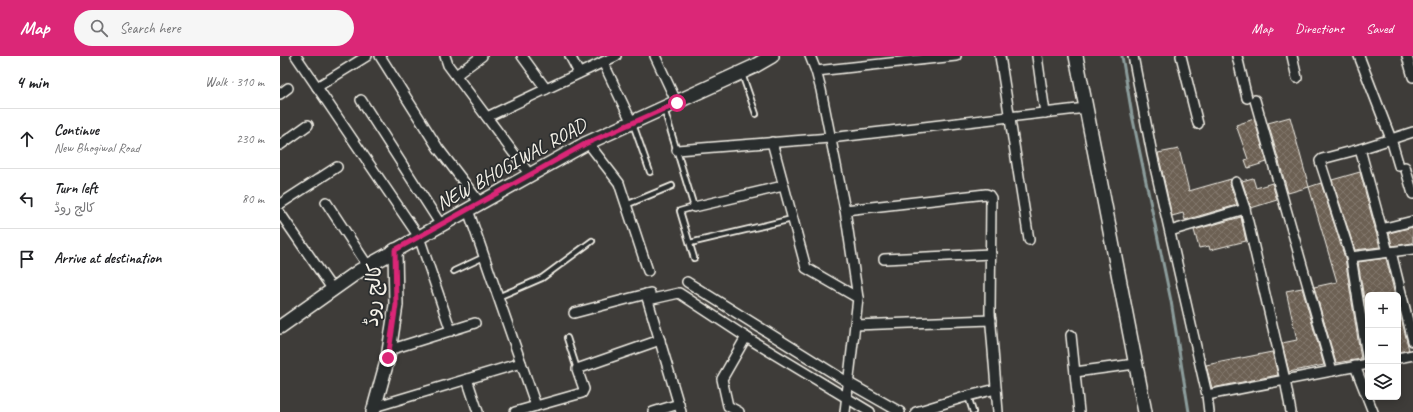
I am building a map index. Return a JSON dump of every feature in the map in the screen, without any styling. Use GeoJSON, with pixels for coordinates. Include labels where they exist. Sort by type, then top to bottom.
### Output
{"type":"FeatureCollection","features":[{"type":"Feature","properties":{"kind":"street"},"geometry":{"type":"LineString","coordinates":[[296,56],[419,237],[451,331]]}},
{"type":"Feature","properties":{"kind":"street"},"geometry":{"type":"LineString","coordinates":[[317,87],[367,56]]}},
{"type":"Feature","properties":{"kind":"street"},"geometry":{"type":"LineString","coordinates":[[380,56],[438,148],[480,203]]}},
{"type":"Feature","properties":{"kind":"street"},"geometry":{"type":"LineString","coordinates":[[444,56],[448,65],[530,175]]}},
{"type":"Feature","properties":{"kind":"street"},"geometry":{"type":"LineString","coordinates":[[456,75],[482,56]]}},
{"type":"Feature","properties":{"kind":"street"},"geometry":{"type":"LineString","coordinates":[[522,56],[546,89]]}},
{"type":"Feature","properties":{"kind":"street"},"geometry":{"type":"LineString","coordinates":[[570,56],[579,74]]}},
{"type":"Feature","properties":{"kind":"street"},"geometry":{"type":"LineString","coordinates":[[487,117],[616,56]]}},
{"type":"Feature","properties":{"kind":"street"},"geometry":{"type":"LineString","coordinates":[[655,56],[677,103]]}},
{"type":"Feature","properties":{"kind":"street","name":"NEW BHOGIWAL ROAD"},"geometry":{"type":"LineString","coordinates":[[280,327],[368,266],[588,143],[742,73],[757,62],[772,56]]}},
{"type":"Feature","properties":{"kind":"street"},"geometry":{"type":"LineString","coordinates":[[810,56],[816,72],[830,138],[844,210],[858,298],[845,412]]}},
{"type":"Feature","properties":{"kind":"street"},"geometry":{"type":"LineString","coordinates":[[816,72],[877,61],[956,56]]}},
{"type":"Feature","properties":{"kind":"street"},"geometry":{"type":"LineString","coordinates":[[1000,56],[1028,240]]}},
{"type":"Feature","properties":{"kind":"street"},"geometry":{"type":"LineString","coordinates":[[1037,56],[1045,113]]}},
{"type":"Feature","properties":{"kind":"street"},"geometry":{"type":"LineString","coordinates":[[1076,56],[1145,412]]}},
{"type":"Feature","properties":{"kind":"street"},"geometry":{"type":"LineString","coordinates":[[1133,56],[1152,154],[1207,394],[1209,412]]}},
{"type":"Feature","properties":{"kind":"street"},"geometry":{"type":"LineString","coordinates":[[1181,56],[1198,124]]}},
{"type":"Feature","properties":{"kind":"street"},"geometry":{"type":"LineString","coordinates":[[1237,56],[1332,371]]}},
{"type":"Feature","properties":{"kind":"street"},"geometry":{"type":"LineString","coordinates":[[1292,56],[1297,78]]}},
{"type":"Feature","properties":{"kind":"street"},"geometry":{"type":"LineString","coordinates":[[1358,56],[1413,194]]}},
{"type":"Feature","properties":{"kind":"street"},"geometry":{"type":"LineString","coordinates":[[1407,56],[1413,77]]}},
{"type":"Feature","properties":{"kind":"street"},"geometry":{"type":"LineString","coordinates":[[603,62],[632,123]]}},
{"type":"Feature","properties":{"kind":"street"},"geometry":{"type":"LineString","coordinates":[[280,94],[288,88]]}},
{"type":"Feature","properties":{"kind":"street"},"geometry":{"type":"LineString","coordinates":[[361,100],[441,224]]}},
{"type":"Feature","properties":{"kind":"street"},"geometry":{"type":"LineString","coordinates":[[676,150],[830,138],[1086,108]]}},
{"type":"Feature","properties":{"kind":"street"},"geometry":{"type":"LineString","coordinates":[[280,144],[308,125]]}},
{"type":"Feature","properties":{"kind":"street"},"geometry":{"type":"LineString","coordinates":[[1365,344],[1351,257],[1320,161],[1322,159],[1360,149],[1413,132]]}},
{"type":"Feature","properties":{"kind":"street"},"geometry":{"type":"LineString","coordinates":[[772,142],[806,268],[858,298]]}},
{"type":"Feature","properties":{"kind":"street"},"geometry":{"type":"LineString","coordinates":[[588,143],[619,183],[648,271]]}},
{"type":"Feature","properties":{"kind":"street"},"geometry":{"type":"LineString","coordinates":[[1360,149],[1413,341]]}},
{"type":"Feature","properties":{"kind":"street"},"geometry":{"type":"LineString","coordinates":[[280,204],[337,167]]}},
{"type":"Feature","properties":{"kind":"street"},"geometry":{"type":"LineString","coordinates":[[1236,182],[1245,209],[1292,412]]}},
{"type":"Feature","properties":{"kind":"street"},"geometry":{"type":"LineString","coordinates":[[694,207],[783,186]]}},
{"type":"Feature","properties":{"kind":"street"},"geometry":{"type":"LineString","coordinates":[[844,210],[986,194],[989,195],[991,198],[991,320],[998,412]]}},
{"type":"Feature","properties":{"kind":"street"},"geometry":{"type":"LineString","coordinates":[[326,202],[368,266]]}},
{"type":"Feature","properties":{"kind":"street"},"geometry":{"type":"LineString","coordinates":[[1170,231],[1245,209]]}},
{"type":"Feature","properties":{"kind":"street"},"geometry":{"type":"LineString","coordinates":[[468,210],[536,406]]}},
{"type":"Feature","properties":{"kind":"street"},"geometry":{"type":"LineString","coordinates":[[280,213],[333,290]]}},
{"type":"Feature","properties":{"kind":"street"},"geometry":{"type":"LineString","coordinates":[[1381,229],[1413,221]]}},
{"type":"Feature","properties":{"kind":"street"},"geometry":{"type":"LineString","coordinates":[[1351,257],[1413,249]]}},
{"type":"Feature","properties":{"kind":"street","name":"کالج روڈ"},"geometry":{"type":"LineString","coordinates":[[373,410],[389,350],[396,305],[395,250]]}},
{"type":"Feature","properties":{"kind":"street"},"geometry":{"type":"LineString","coordinates":[[884,259],[991,254]]}},
{"type":"Feature","properties":{"kind":"street"},"geometry":{"type":"LineString","coordinates":[[686,282],[900,412]]}},
{"type":"Feature","properties":{"kind":"street"},"geometry":{"type":"LineString","coordinates":[[574,313],[648,296],[679,293],[746,337],[870,412]]}},
{"type":"Feature","properties":{"kind":"street"},"geometry":{"type":"LineString","coordinates":[[648,296],[680,408],[653,412]]}},
{"type":"Feature","properties":{"kind":"street"},"geometry":{"type":"LineString","coordinates":[[855,326],[991,320]]}},
{"type":"Feature","properties":{"kind":"street"},"geometry":{"type":"LineString","coordinates":[[389,350],[475,323]]}},
{"type":"Feature","properties":{"kind":"street"},"geometry":{"type":"LineString","coordinates":[[1071,335],[1079,412]]}},
{"type":"Feature","properties":{"kind":"street"},"geometry":{"type":"LineString","coordinates":[[739,412],[728,406],[722,379],[746,337]]}},
{"type":"Feature","properties":{"kind":"street"},"geometry":{"type":"LineString","coordinates":[[515,412],[584,391],[577,370],[660,340]]}},
{"type":"Feature","properties":{"kind":"street"},"geometry":{"type":"LineString","coordinates":[[1401,357],[1413,355]]}},
{"type":"Feature","properties":{"kind":"street"},"geometry":{"type":"LineString","coordinates":[[373,410],[521,363]]}},
{"type":"Feature","properties":{"kind":"street"},"geometry":{"type":"LineString","coordinates":[[1075,372],[1135,364]]}},
{"type":"Feature","properties":{"kind":"street"},"geometry":{"type":"LineString","coordinates":[[1207,394],[1365,364]]}},
{"type":"Feature","properties":{"kind":"street"},"geometry":{"type":"LineString","coordinates":[[1355,366],[1374,412]]}},
{"type":"Feature","properties":{"kind":"street"},"geometry":{"type":"LineString","coordinates":[[467,379],[478,412]]}},
{"type":"Feature","properties":{"kind":"street"},"geometry":{"type":"LineString","coordinates":[[916,412],[996,389]]}},
{"type":"Feature","properties":{"kind":"lane"},"geometry":{"type":"LineString","coordinates":[[742,73],[756,114]]}},
{"type":"Feature","properties":{"kind":"lane"},"geometry":{"type":"LineString","coordinates":[[664,109],[694,207],[680,211],[694,258]]}},
{"type":"Feature","properties":{"kind":"lane"},"geometry":{"type":"LineString","coordinates":[[632,123],[650,172]]}},
{"type":"Feature","properties":{"kind":"lane"},"geometry":{"type":"LineString","coordinates":[[626,205],[672,186]]}},
{"type":"Feature","properties":{"kind":"lane"},"geometry":{"type":"LineString","coordinates":[[690,243],[792,219]]}},
{"type":"Feature","properties":{"kind":"lane"},"geometry":{"type":"LineString","coordinates":[[498,297],[542,278],[592,241]]}},
{"type":"Feature","properties":{"kind":"lane"},"geometry":{"type":"LineString","coordinates":[[454,271],[484,257]]}},
{"type":"Feature","properties":{"kind":"lane"},"geometry":{"type":"LineString","coordinates":[[567,338],[577,370]]}},
{"type":"Feature","properties":{"kind":"lane"},"geometry":{"type":"LineString","coordinates":[[968,396],[973,412]]}},
{"type":"Feature","properties":{"kind":"building"},"geometry":{"type":"Polygon","coordinates":[[[1290,117],[1309,187],[1288,193],[1268,123],[1290,117]]]}},
{"type":"Feature","properties":{"kind":"building"},"geometry":{"type":"Polygon","coordinates":[[[1254,119],[1267,162],[1248,168],[1245,160],[1248,159],[1236,125],[1254,119]]]}},
{"type":"Feature","properties":{"kind":"building"},"geometry":{"type":"Polygon","coordinates":[[[1179,149],[1189,191],[1231,179],[1230,184],[1237,205],[1185,220],[1183,213],[1172,216],[1158,153],[1179,149]]]}},
{"type":"Feature","properties":{"kind":"building"},"geometry":{"type":"Polygon","coordinates":[[[1360,172],[1380,247],[1355,250],[1332,180],[1360,172]]]}},
{"type":"Feature","properties":{"kind":"building"},"geometry":{"type":"Polygon","coordinates":[[[1253,178],[1256,188],[1272,183],[1277,200],[1251,208],[1242,181],[1253,178]]]}},
{"type":"Feature","properties":{"kind":"building"},"geometry":{"type":"Polygon","coordinates":[[[1321,183],[1345,258],[1361,359],[1336,363],[1314,287],[1337,282],[1309,187],[1321,183]]]}},
{"type":"Feature","properties":{"kind":"building"},"geometry":{"type":"Polygon","coordinates":[[[1241,217],[1246,241],[1210,250],[1209,246],[1199,248],[1194,230],[1241,217]]]}},
{"type":"Feature","properties":{"kind":"building"},"geometry":{"type":"Polygon","coordinates":[[[1413,227],[1413,243],[1392,246],[1389,233],[1413,227]]]}},
{"type":"Feature","properties":{"kind":"building"},"geometry":{"type":"Polygon","coordinates":[[[1386,258],[1394,292],[1365,292],[1365,305],[1358,262],[1386,258]]]}},
{"type":"Feature","properties":{"kind":"building"},"geometry":{"type":"Polygon","coordinates":[[[1302,288],[1324,365],[1289,372],[1282,343],[1297,340],[1286,291],[1302,288]]]}},
{"type":"Feature","properties":{"kind":"building"},"geometry":{"type":"Polygon","coordinates":[[[1401,317],[1409,350],[1401,351],[1401,317]]]}},
{"type":"Feature","properties":{"kind":"building"},"geometry":{"type":"Polygon","coordinates":[[[1272,352],[1278,375],[1212,388],[1206,365],[1272,352]]]}},
{"type":"Feature","properties":{"kind":"waterway"},"geometry":{"type":"LineString","coordinates":[[1122,56],[1132,115],[1171,301],[1189,412]]}},
{"type":"Feature","properties":{"kind":"route"},"geometry":{"type":"LineString","coordinates":[[388,358],[396,305],[395,250],[585,144],[677,103]]}}]}
